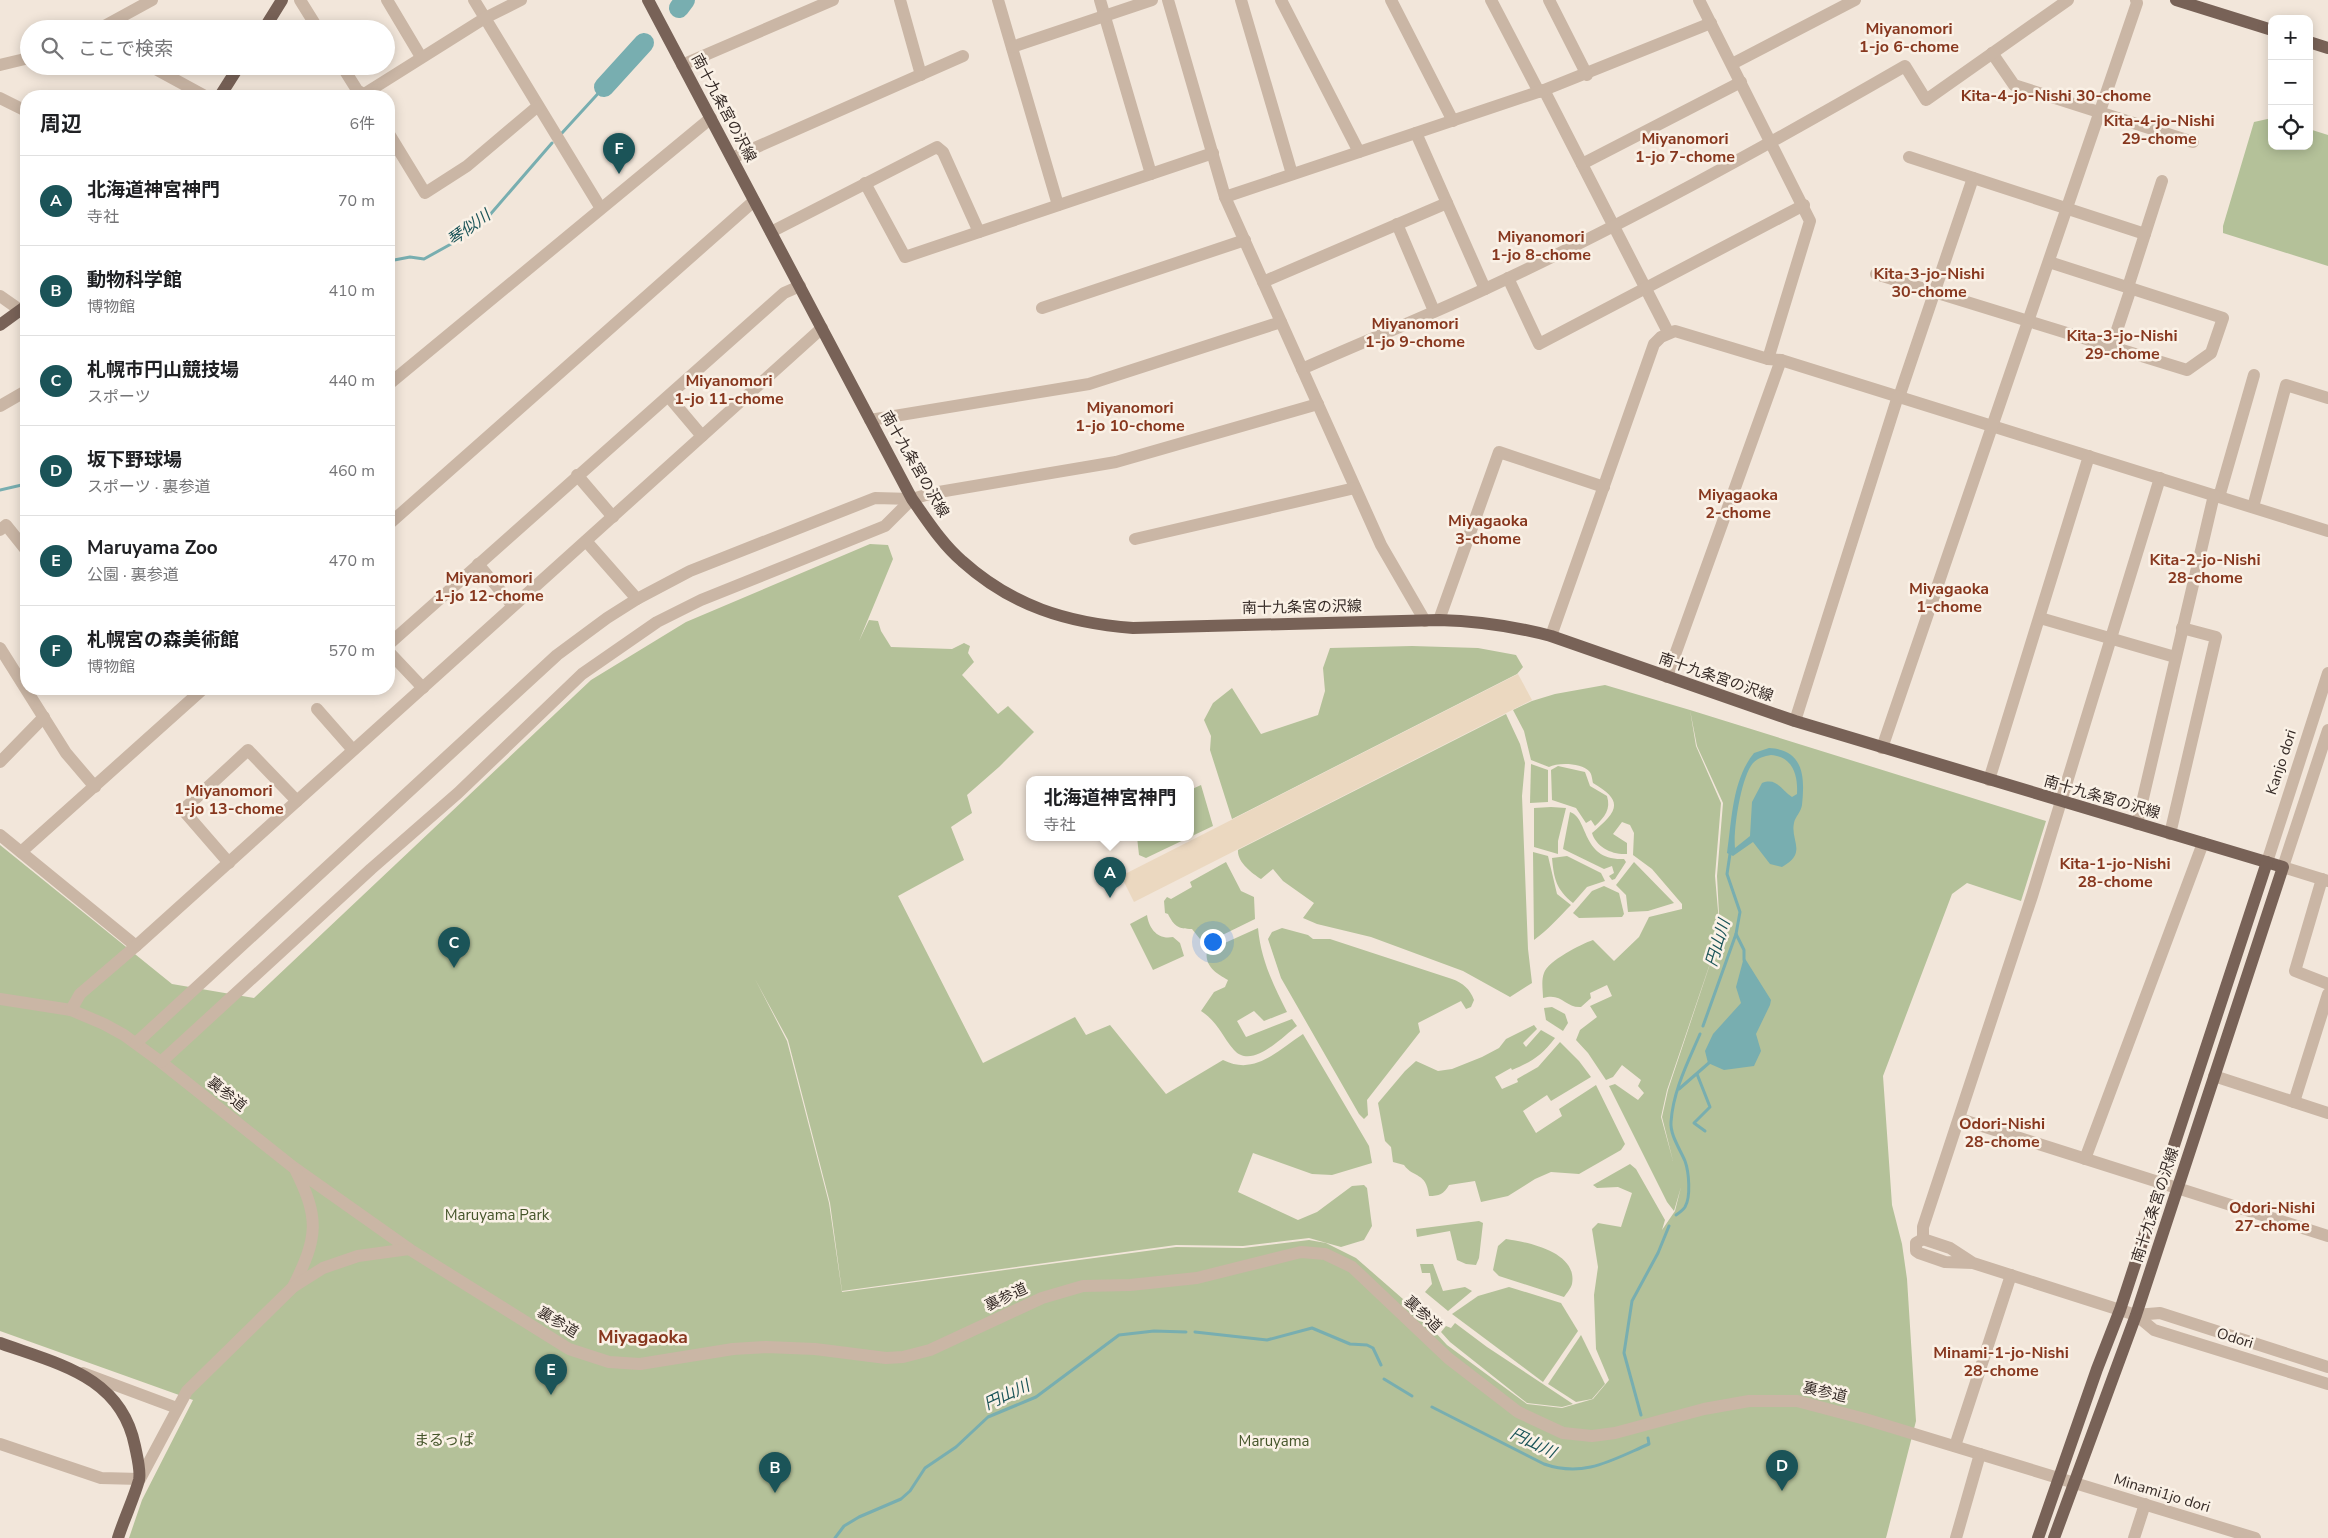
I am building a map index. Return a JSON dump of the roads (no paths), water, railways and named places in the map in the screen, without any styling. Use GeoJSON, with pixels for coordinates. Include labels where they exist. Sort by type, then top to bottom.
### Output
{"type":"FeatureCollection","features":[{"type":"Feature","properties":{"kind":"main road"},"geometry":{"type":"LineString","coordinates":[[270,20],[282,0]]}},
{"type":"Feature","properties":{"kind":"main road","name":"南十九条宮の沢線"},"geometry":{"type":"LineString","coordinates":[[648,0],[912,498],[935,532],[961,560],[986,580],[1028,604],[1054,615],[1092,625],[1133,628],[1439,620],[1505,625],[1551,636],[1795,721],[2283,867],[2136,1315],[2054,1538]]}},
{"type":"Feature","properties":{"kind":"main road"},"geometry":{"type":"LineString","coordinates":[[2176,0],[2268,29]]}},
{"type":"Feature","properties":{"kind":"main road"},"geometry":{"type":"LineString","coordinates":[[2313,43],[2328,48]]}},
{"type":"Feature","properties":{"kind":"main road"},"geometry":{"type":"LineString","coordinates":[[224,90],[234,75]]}},
{"type":"Feature","properties":{"kind":"main road"},"geometry":{"type":"LineString","coordinates":[[0,326],[20,310]]}},
{"type":"Feature","properties":{"kind":"main road","name":"南十九条宮の沢線"},"geometry":{"type":"LineString","coordinates":[[2038,1538],[2096,1370],[2120,1310],[2267,862]]}},
{"type":"Feature","properties":{"kind":"main road"},"geometry":{"type":"LineString","coordinates":[[0,1343],[68,1368],[93,1380],[110,1394],[124,1413],[132,1430],[140,1479],[118,1538]]}},
{"type":"Feature","properties":{"kind":"street"},"geometry":{"type":"LineString","coordinates":[[115,20],[152,0]]}},
{"type":"Feature","properties":{"kind":"street"},"geometry":{"type":"LineString","coordinates":[[300,0],[312,20]]}},
{"type":"Feature","properties":{"kind":"street"},"geometry":{"type":"LineString","coordinates":[[387,0],[422,57]]}},
{"type":"Feature","properties":{"kind":"street"},"geometry":{"type":"LineString","coordinates":[[474,0],[600,207]]}},
{"type":"Feature","properties":{"kind":"street"},"geometry":{"type":"LineString","coordinates":[[395,75],[485,18],[521,0]]}},
{"type":"Feature","properties":{"kind":"street"},"geometry":{"type":"LineString","coordinates":[[682,65],[831,0]]}},
{"type":"Feature","properties":{"kind":"street"},"geometry":{"type":"LineString","coordinates":[[900,0],[921,75]]}},
{"type":"Feature","properties":{"kind":"street"},"geometry":{"type":"LineString","coordinates":[[998,0],[1058,205]]}},
{"type":"Feature","properties":{"kind":"street"},"geometry":{"type":"LineString","coordinates":[[1100,0],[1151,174]]}},
{"type":"Feature","properties":{"kind":"street"},"geometry":{"type":"LineString","coordinates":[[1012,47],[1152,0]]}},
{"type":"Feature","properties":{"kind":"street"},"geometry":{"type":"LineString","coordinates":[[1168,0],[1225,197],[1380,545],[1425,621]]}},
{"type":"Feature","properties":{"kind":"street"},"geometry":{"type":"LineString","coordinates":[[1241,0],[1292,174]]}},
{"type":"Feature","properties":{"kind":"street"},"geometry":{"type":"LineString","coordinates":[[1282,0],[1359,152]]}},
{"type":"Feature","properties":{"kind":"street"},"geometry":{"type":"LineString","coordinates":[[1391,0],[1453,121]]}},
{"type":"Feature","properties":{"kind":"street"},"geometry":{"type":"LineString","coordinates":[[1491,0],[1582,164],[1668,332]]}},
{"type":"Feature","properties":{"kind":"street"},"geometry":{"type":"LineString","coordinates":[[1549,0],[1587,75]]}},
{"type":"Feature","properties":{"kind":"street"},"geometry":{"type":"LineString","coordinates":[[1667,676],[1775,359],[1810,221],[1699,0]]}},
{"type":"Feature","properties":{"kind":"street"},"geometry":{"type":"LineString","coordinates":[[1732,64],[1855,0]]}},
{"type":"Feature","properties":{"kind":"street"},"geometry":{"type":"LineString","coordinates":[[1302,369],[1485,289],[1614,226],[1772,143],[1905,66],[1926,100],[2068,0]]}},
{"type":"Feature","properties":{"kind":"street"},"geometry":{"type":"LineString","coordinates":[[1882,748],[2101,112],[2137,3],[2136,0]]}},
{"type":"Feature","properties":{"kind":"street"},"geometry":{"type":"LineString","coordinates":[[1225,197],[1587,75],[1711,23]]}},
{"type":"Feature","properties":{"kind":"street"},"geometry":{"type":"LineString","coordinates":[[1992,54],[2014,85],[2193,142]]}},
{"type":"Feature","properties":{"kind":"street"},"geometry":{"type":"LineString","coordinates":[[732,158],[963,56]]}},
{"type":"Feature","properties":{"kind":"street"},"geometry":{"type":"LineString","coordinates":[[0,65],[20,60]]}},
{"type":"Feature","properties":{"kind":"street"},"geometry":{"type":"LineString","coordinates":[[166,75],[194,90]]}},
{"type":"Feature","properties":{"kind":"street"},"geometry":{"type":"LineString","coordinates":[[348,75],[357,90]]}},
{"type":"Feature","properties":{"kind":"street"},"geometry":{"type":"LineString","coordinates":[[372,90],[395,75]]}},
{"type":"Feature","properties":{"kind":"street"},"geometry":{"type":"LineString","coordinates":[[1582,164],[1741,82]]}},
{"type":"Feature","properties":{"kind":"street"},"geometry":{"type":"LineString","coordinates":[[0,98],[20,108]]}},
{"type":"Feature","properties":{"kind":"street"},"geometry":{"type":"LineString","coordinates":[[395,144],[425,193],[467,166],[538,106]]}},
{"type":"Feature","properties":{"kind":"street"},"geometry":{"type":"LineString","coordinates":[[395,379],[600,207],[710,118]]}},
{"type":"Feature","properties":{"kind":"street"},"geometry":{"type":"LineString","coordinates":[[1416,133],[1485,289]]}},
{"type":"Feature","properties":{"kind":"street"},"geometry":{"type":"LineString","coordinates":[[771,232],[937,147],[943,152],[979,232]]}},
{"type":"Feature","properties":{"kind":"street"},"geometry":{"type":"LineString","coordinates":[[865,183],[905,258],[1213,153]]}},
{"type":"Feature","properties":{"kind":"street"},"geometry":{"type":"LineString","coordinates":[[1909,157],[2145,234]]}},
{"type":"Feature","properties":{"kind":"street"},"geometry":{"type":"LineString","coordinates":[[1795,721],[1898,396],[1973,178]]}},
{"type":"Feature","properties":{"kind":"street"},"geometry":{"type":"LineString","coordinates":[[2111,348],[2162,181]]}},
{"type":"Feature","properties":{"kind":"street"},"geometry":{"type":"LineString","coordinates":[[395,519],[754,200]]}},
{"type":"Feature","properties":{"kind":"street"},"geometry":{"type":"LineString","coordinates":[[1263,282],[1447,203]]}},
{"type":"Feature","properties":{"kind":"street"},"geometry":{"type":"LineString","coordinates":[[1508,278],[1539,344],[1804,206]]}},
{"type":"Feature","properties":{"kind":"street"},"geometry":{"type":"LineString","coordinates":[[1397,224],[1434,311]]}},
{"type":"Feature","properties":{"kind":"street"},"geometry":{"type":"LineString","coordinates":[[1042,308],[1244,240]]}},
{"type":"Feature","properties":{"kind":"street"},"geometry":{"type":"LineString","coordinates":[[1876,274],[2187,370],[2211,353],[2223,318],[2049,262]]}},
{"type":"Feature","properties":{"kind":"street"},"geometry":{"type":"LineString","coordinates":[[395,639],[784,293],[800,286]]}},
{"type":"Feature","properties":{"kind":"street"},"geometry":{"type":"LineString","coordinates":[[0,296],[20,306]]}},
{"type":"Feature","properties":{"kind":"street"},"geometry":{"type":"LineString","coordinates":[[870,420],[1089,384],[1281,322]]}},
{"type":"Feature","properties":{"kind":"street"},"geometry":{"type":"LineString","coordinates":[[71,1010],[80,994],[229,863],[822,328]]}},
{"type":"Feature","properties":{"kind":"street"},"geometry":{"type":"LineString","coordinates":[[1551,636],[1654,344],[1668,332],[1681,332],[1898,396],[2328,531]]}},
{"type":"Feature","properties":{"kind":"street"},"geometry":{"type":"LineString","coordinates":[[2137,824],[2175,657],[2216,496],[2254,375]]}},
{"type":"Feature","properties":{"kind":"street"},"geometry":{"type":"LineString","coordinates":[[2253,507],[2286,385],[2328,398]]}},
{"type":"Feature","properties":{"kind":"street"},"geometry":{"type":"LineString","coordinates":[[0,406],[20,394]]}},
{"type":"Feature","properties":{"kind":"street"},"geometry":{"type":"LineString","coordinates":[[669,397],[702,436]]}},
{"type":"Feature","properties":{"kind":"street"},"geometry":{"type":"LineString","coordinates":[[136,1043],[557,655],[637,599],[690,571],[875,498],[912,498],[1116,462],[1318,404]]}},
{"type":"Feature","properties":{"kind":"street"},"geometry":{"type":"LineString","coordinates":[[1439,620],[1499,452],[1604,487]]}},
{"type":"Feature","properties":{"kind":"street"},"geometry":{"type":"LineString","coordinates":[[1989,780],[2089,456]]}},
{"type":"Feature","properties":{"kind":"street"},"geometry":{"type":"LineString","coordinates":[[577,475],[613,517]]}},
{"type":"Feature","properties":{"kind":"street"},"geometry":{"type":"LineString","coordinates":[[2160,478],[1960,1119],[2328,1236]]}},
{"type":"Feature","properties":{"kind":"street"},"geometry":{"type":"LineString","coordinates":[[1135,539],[1355,488]]}},
{"type":"Feature","properties":{"kind":"street"},"geometry":{"type":"LineString","coordinates":[[161,1062],[370,869],[458,793],[589,668],[657,622],[701,600],[885,526],[912,498]]}},
{"type":"Feature","properties":{"kind":"street"},"geometry":{"type":"LineString","coordinates":[[0,530],[6,525],[20,542]]}},
{"type":"Feature","properties":{"kind":"street"},"geometry":{"type":"LineString","coordinates":[[586,541],[637,599]]}},
{"type":"Feature","properties":{"kind":"street"},"geometry":{"type":"LineString","coordinates":[[478,564],[513,606]]}},
{"type":"Feature","properties":{"kind":"street"},"geometry":{"type":"LineString","coordinates":[[2040,618],[2175,657]]}},
{"type":"Feature","properties":{"kind":"street"},"geometry":{"type":"LineString","coordinates":[[2170,834],[2216,637],[2182,628]]}},
{"type":"Feature","properties":{"kind":"street"},"geometry":{"type":"LineString","coordinates":[[0,648],[20,679]]}},
{"type":"Feature","properties":{"kind":"street"},"geometry":{"type":"LineString","coordinates":[[395,659],[422,688]]}},
{"type":"Feature","properties":{"kind":"street","name":"Kanjo dori"},"geometry":{"type":"LineString","coordinates":[[2267,862],[2328,673]]}},
{"type":"Feature","properties":{"kind":"street"},"geometry":{"type":"LineString","coordinates":[[30,695],[66,752],[95,787]]}},
{"type":"Feature","properties":{"kind":"street"},"geometry":{"type":"LineString","coordinates":[[21,852],[196,695]]}},
{"type":"Feature","properties":{"kind":"street"},"geometry":{"type":"LineString","coordinates":[[317,709],[353,750]]}},
{"type":"Feature","properties":{"kind":"street"},"geometry":{"type":"LineString","coordinates":[[0,762],[44,717]]}},
{"type":"Feature","properties":{"kind":"street"},"geometry":{"type":"LineString","coordinates":[[2328,730],[2283,867],[2325,880],[2295,971],[2328,984]]}},
{"type":"Feature","properties":{"kind":"street"},"geometry":{"type":"LineString","coordinates":[[229,863],[183,810],[248,750],[297,801]]}},
{"type":"Feature","properties":{"kind":"street"},"geometry":{"type":"LineString","coordinates":[[0,835],[136,946]]}},
{"type":"Feature","properties":{"kind":"street"},"geometry":{"type":"LineString","coordinates":[[2085,1159],[2203,843]]}},
{"type":"Feature","properties":{"kind":"street"},"geometry":{"type":"LineString","coordinates":[[2294,1102],[2328,994]]}},
{"type":"Feature","properties":{"kind":"street","name":"裏参道"},"geometry":{"type":"LineString","coordinates":[[0,999],[71,1010],[104,1024],[136,1043],[293,1167],[409,1249],[569,1350],[609,1362],[640,1364],[733,1349],[766,1347],[815,1349],[886,1358],[903,1357],[930,1350],[1042,1298],[1083,1286],[1130,1285],[1197,1278],[1295,1252],[1316,1252],[1334,1257],[1352,1267],[1426,1340],[1518,1412],[1563,1433],[1592,1436],[1615,1433],[1704,1409],[1740,1403],[1797,1401],[2059,1478]]}},
{"type":"Feature","properties":{"kind":"street"},"geometry":{"type":"LineString","coordinates":[[2214,1076],[2328,1113]]}},
{"type":"Feature","properties":{"kind":"street","name":"Odori"},"geometry":{"type":"LineString","coordinates":[[1960,1119],[1923,1227],[1923,1239],[1916,1243],[1916,1251],[1945,1262],[1973,1263],[2136,1315],[2160,1313],[2328,1368]]}},
{"type":"Feature","properties":{"kind":"street"},"geometry":{"type":"LineString","coordinates":[[293,1167],[309,1197],[313,1220],[312,1244],[293,1286]]}},
{"type":"Feature","properties":{"kind":"street"},"geometry":{"type":"LineString","coordinates":[[0,1444],[101,1478],[140,1479],[187,1391],[293,1286],[323,1268],[358,1256],[409,1249]]}},
{"type":"Feature","properties":{"kind":"street"},"geometry":{"type":"LineString","coordinates":[[1955,1446],[2011,1275]]}},
{"type":"Feature","properties":{"kind":"street","name":"Odori"},"geometry":{"type":"LineString","coordinates":[[2136,1315],[2154,1330],[2326,1384]]}},
{"type":"Feature","properties":{"kind":"street"},"geometry":{"type":"LineString","coordinates":[[68,1368],[177,1408]]}},
{"type":"Feature","properties":{"kind":"street"},"geometry":{"type":"LineString","coordinates":[[2326,1384],[2328,1368]]}},
{"type":"Feature","properties":{"kind":"street"},"geometry":{"type":"LineString","coordinates":[[1956,1538],[1980,1454]]}},
{"type":"Feature","properties":{"kind":"street","name":"Minami1jo dori"},"geometry":{"type":"LineString","coordinates":[[2059,1478],[2255,1538]]}},
{"type":"Feature","properties":{"kind":"street"},"geometry":{"type":"LineString","coordinates":[[2134,1538],[2145,1504]]}},
{"type":"Feature","properties":{"kind":"water"},"geometry":{"type":"Polygon","coordinates":[[[1769,748],[1781,750],[1796,760],[1802,775],[1802,805],[1793,829],[1796,851],[1790,862],[1782,867],[1770,864],[1753,842],[1733,856],[1727,853],[1737,788],[1741,775],[1754,753],[1769,748]],[[1771,755],[1761,758],[1753,763],[1749,770],[1739,804],[1735,829],[1735,848],[1750,836],[1752,802],[1762,783],[1775,783],[1792,797],[1797,794],[1793,768],[1778,756],[1771,755]]]}},
{"type":"Feature","properties":{"kind":"water"},"geometry":{"type":"Polygon","coordinates":[[[1744,957],[1771,1000],[1756,1034],[1761,1051],[1754,1066],[1724,1070],[1708,1063],[1705,1051],[1713,1034],[1741,1003],[1736,987],[1744,957]]]}},
{"type":"Feature","properties":{"kind":"waterway","name":"琴似川"},"geometry":{"type":"LineString","coordinates":[[679,8],[685,0]]}},
{"type":"Feature","properties":{"kind":"waterway","name":"琴似川"},"geometry":{"type":"LineString","coordinates":[[604,87],[644,43]]}},
{"type":"Feature","properties":{"kind":"waterway","name":"琴似川"},"geometry":{"type":"LineString","coordinates":[[562,133],[604,87]]}},
{"type":"Feature","properties":{"kind":"waterway","name":"琴似川"},"geometry":{"type":"LineString","coordinates":[[395,260],[410,257],[424,259],[451,244],[488,217],[552,143]]}},
{"type":"Feature","properties":{"kind":"waterway","name":"琴似川"},"geometry":{"type":"LineString","coordinates":[[0,490],[20,485]]}},
{"type":"Feature","properties":{"kind":"waterway","name":"円山川"},"geometry":{"type":"LineString","coordinates":[[1703,1026],[1736,934],[1740,912],[1727,874],[1730,854],[1733,852]]}},
{"type":"Feature","properties":{"kind":"waterway"},"geometry":{"type":"LineString","coordinates":[[1736,934],[1744,950],[1744,960]]}},
{"type":"Feature","properties":{"kind":"waterway","name":"円山川"},"geometry":{"type":"LineString","coordinates":[[1676,1215],[1687,1203],[1689,1184],[1685,1161],[1672,1132],[1672,1110],[1682,1077],[1700,1034]]}},
{"type":"Feature","properties":{"kind":"waterway"},"geometry":{"type":"LineString","coordinates":[[1679,1089],[1710,1062]]}},
{"type":"Feature","properties":{"kind":"waterway"},"geometry":{"type":"LineString","coordinates":[[1697,1074],[1710,1107],[1694,1123],[1705,1131]]}},
{"type":"Feature","properties":{"kind":"waterway","name":"円山川"},"geometry":{"type":"LineString","coordinates":[[1641,1415],[1624,1353],[1632,1301],[1658,1253],[1669,1226]]}},
{"type":"Feature","properties":{"kind":"waterway","name":"円山川"},"geometry":{"type":"LineString","coordinates":[[1195,1332],[1267,1340],[1312,1328],[1350,1344],[1367,1345],[1373,1348],[1381,1365]]}},
{"type":"Feature","properties":{"kind":"waterway","name":"円山川"},"geometry":{"type":"LineString","coordinates":[[835,1538],[844,1526],[859,1517],[901,1499],[910,1491],[925,1468],[956,1447],[988,1417],[1036,1397],[1119,1335],[1154,1331],[1186,1332]]}},
{"type":"Feature","properties":{"kind":"waterway","name":"円山川"},"geometry":{"type":"LineString","coordinates":[[1384,1379],[1412,1396]]}},
{"type":"Feature","properties":{"kind":"waterway","name":"円山川"},"geometry":{"type":"LineString","coordinates":[[1432,1407],[1544,1464],[1558,1468],[1572,1469],[1598,1465],[1649,1444],[1648,1438]]}},
{"type":"Feature","properties":{"kind":"place","name":"札幌宮の森美術館"},"geometry":{"type":"Point","coordinates":[619,174]}},
{"type":"Feature","properties":{"kind":"place","name":"北海道神宮神門"},"geometry":{"type":"Point","coordinates":[1110,898]}},
{"type":"Feature","properties":{"kind":"place","name":"札幌市円山競技場"},"geometry":{"type":"Point","coordinates":[454,968]}},
{"type":"Feature","properties":{"kind":"place","name":"Maruyama Zoo"},"geometry":{"type":"Point","coordinates":[551,1395]}},
{"type":"Feature","properties":{"kind":"place","name":"坂下野球場"},"geometry":{"type":"Point","coordinates":[1782,1491]}},
{"type":"Feature","properties":{"kind":"place","name":"動物科学館"},"geometry":{"type":"Point","coordinates":[775,1493]}},
{"type":"Feature","properties":{"kind":"district","name":"Miyanomori 1-jo 6-chome"},"geometry":{"type":"Point","coordinates":[1909,38]}},
{"type":"Feature","properties":{"kind":"district","name":"Kita-4-jo-Nishi 30-chome"},"geometry":{"type":"Point","coordinates":[2056,96]}},
{"type":"Feature","properties":{"kind":"district","name":"Kita-4-jo-Nishi 29-chome"},"geometry":{"type":"Point","coordinates":[2159,130]}},
{"type":"Feature","properties":{"kind":"district","name":"Miyanomori 1-jo 7-chome"},"geometry":{"type":"Point","coordinates":[1685,148]}},
{"type":"Feature","properties":{"kind":"district","name":"Miyanomori 1-jo 8-chome"},"geometry":{"type":"Point","coordinates":[1541,246]}},
{"type":"Feature","properties":{"kind":"district","name":"Kita-3-jo-Nishi 30-chome"},"geometry":{"type":"Point","coordinates":[1929,283]}},
{"type":"Feature","properties":{"kind":"district","name":"Miyanomori 1-jo 9-chome"},"geometry":{"type":"Point","coordinates":[1415,333]}},
{"type":"Feature","properties":{"kind":"district","name":"Kita-3-jo-Nishi 29-chome"},"geometry":{"type":"Point","coordinates":[2122,345]}},
{"type":"Feature","properties":{"kind":"district","name":"Miyanomori 1-jo 11-chome"},"geometry":{"type":"Point","coordinates":[729,390]}},
{"type":"Feature","properties":{"kind":"district","name":"Miyanomori 1-jo 10-chome"},"geometry":{"type":"Point","coordinates":[1130,417]}},
{"type":"Feature","properties":{"kind":"district","name":"Miyagaoka 2-chome"},"geometry":{"type":"Point","coordinates":[1738,504]}},
{"type":"Feature","properties":{"kind":"district","name":"Miyagaoka 3-chome"},"geometry":{"type":"Point","coordinates":[1488,530]}},
{"type":"Feature","properties":{"kind":"district","name":"Kita-2-jo-Nishi 28-chome"},"geometry":{"type":"Point","coordinates":[2205,569]}},
{"type":"Feature","properties":{"kind":"district","name":"Miyanomori 1-jo 12-chome"},"geometry":{"type":"Point","coordinates":[489,587]}},
{"type":"Feature","properties":{"kind":"district","name":"Miyagaoka 1-chome"},"geometry":{"type":"Point","coordinates":[1949,598]}},
{"type":"Feature","properties":{"kind":"district","name":"Miyanomori 1-jo 13-chome"},"geometry":{"type":"Point","coordinates":[229,800]}},
{"type":"Feature","properties":{"kind":"district","name":"Kita-1-jo-Nishi 28-chome"},"geometry":{"type":"Point","coordinates":[2115,873]}},
{"type":"Feature","properties":{"kind":"district","name":"Odori-Nishi 28-chome"},"geometry":{"type":"Point","coordinates":[2002,1133]}},
{"type":"Feature","properties":{"kind":"district","name":"Odori-Nishi 27-chome"},"geometry":{"type":"Point","coordinates":[2272,1217]}},
{"type":"Feature","properties":{"kind":"district","name":"Miyagaoka"},"geometry":{"type":"Point","coordinates":[643,1337]}},
{"type":"Feature","properties":{"kind":"district","name":"Minami-1-jo-Nishi 28-chome"},"geometry":{"type":"Point","coordinates":[2001,1362]}},
{"type":"Feature","properties":{"kind":"park label","name":"Maruyama Park"},"geometry":{"type":"Point","coordinates":[497,1215]}},
{"type":"Feature","properties":{"kind":"park label","name":"まるっぱ"},"geometry":{"type":"Point","coordinates":[444,1440]}},
{"type":"Feature","properties":{"kind":"park label","name":"Maruyama"},"geometry":{"type":"Point","coordinates":[1274,1441]}}]}
